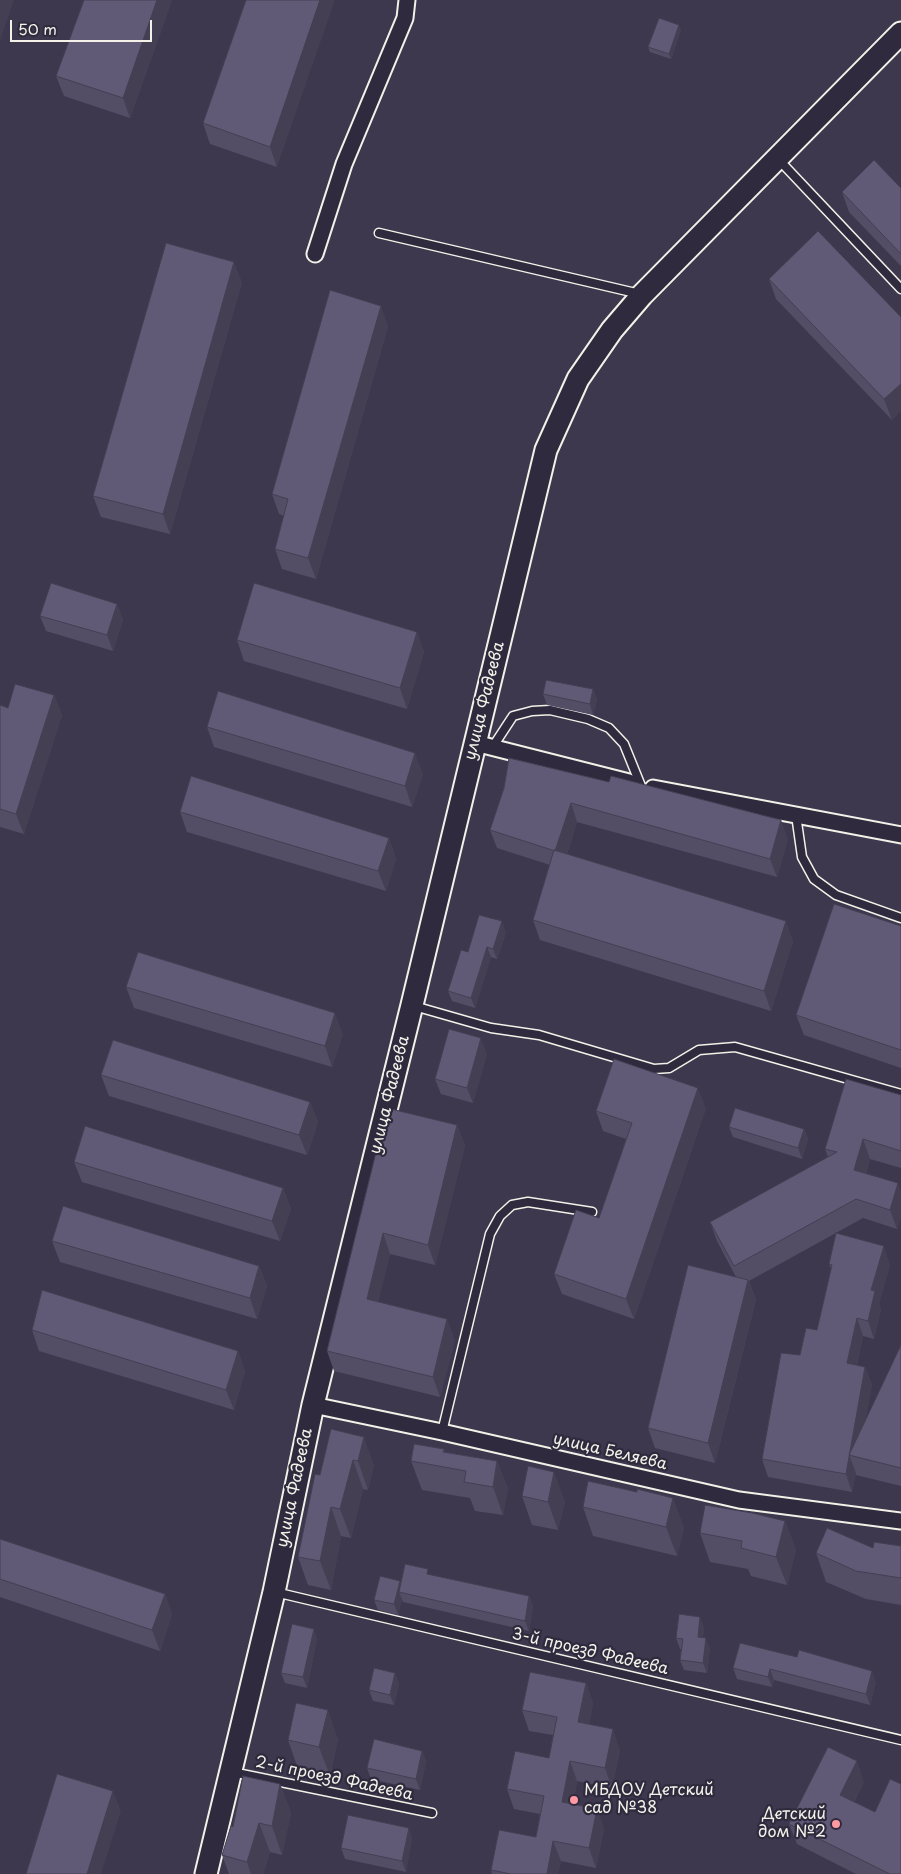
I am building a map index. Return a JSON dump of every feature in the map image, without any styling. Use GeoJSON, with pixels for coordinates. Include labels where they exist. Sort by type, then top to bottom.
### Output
{"type":"FeatureCollection","features":[{"type":"Feature","properties":{"kind":"main road","name":"улица Фадеева"},"geometry":{"type":"LineString","coordinates":[[206,1874],[274,1592],[313,1405],[412,1006],[484,746],[546,450],[578,379],[612,330],[642,295],[901,33]]}},
{"type":"Feature","properties":{"kind":"street"},"geometry":{"type":"LineString","coordinates":[[315,254],[344,164],[405,18],[407,0]]}},
{"type":"Feature","properties":{"kind":"street"},"geometry":{"type":"LineString","coordinates":[[484,746],[641,786],[901,835]]}},
{"type":"Feature","properties":{"kind":"street","name":"улица Беляева"},"geometry":{"type":"LineString","coordinates":[[313,1405],[442,1432],[739,1500],[901,1521]]}},
{"type":"Feature","properties":{"kind":"lane"},"geometry":{"type":"LineString","coordinates":[[777,158],[901,289]]}},
{"type":"Feature","properties":{"kind":"lane"},"geometry":{"type":"LineString","coordinates":[[379,233],[642,295]]}},
{"type":"Feature","properties":{"kind":"lane"},"geometry":{"type":"LineString","coordinates":[[484,746],[513,716],[532,711],[550,710],[588,719],[609,728],[624,744],[641,786]]}},
{"type":"Feature","properties":{"kind":"lane"},"geometry":{"type":"LineString","coordinates":[[796,815],[802,857],[814,878],[836,895],[901,918]]}},
{"type":"Feature","properties":{"kind":"lane"},"geometry":{"type":"LineString","coordinates":[[412,1006],[491,1028],[539,1035],[654,1069],[669,1068],[699,1050],[735,1047],[901,1094]]}},
{"type":"Feature","properties":{"kind":"lane"},"geometry":{"type":"LineString","coordinates":[[442,1432],[490,1234],[500,1216],[512,1205],[528,1202],[592,1212]]}},
{"type":"Feature","properties":{"kind":"lane","name":"3-й проезд Фадеева"},"geometry":{"type":"LineString","coordinates":[[274,1592],[901,1740]]}},
{"type":"Feature","properties":{"kind":"lane","name":"2-й проезд Фадеева"},"geometry":{"type":"LineString","coordinates":[[230,1772],[432,1813]]}},
{"type":"Feature","properties":{"kind":"building"},"geometry":{"type":"Polygon","coordinates":[[[84,0],[157,0],[123,98],[56,76],[84,0]]]}},
{"type":"Feature","properties":{"kind":"building"},"geometry":{"type":"Polygon","coordinates":[[[246,0],[320,0],[270,147],[203,123],[246,0]]]}},
{"type":"Feature","properties":{"kind":"building"},"geometry":{"type":"Polygon","coordinates":[[[659,18],[679,25],[669,54],[648,47],[659,18]]]}},
{"type":"Feature","properties":{"kind":"building"},"geometry":{"type":"Polygon","coordinates":[[[874,160],[901,188],[901,254],[842,192],[874,160]]]}},
{"type":"Feature","properties":{"kind":"building"},"geometry":{"type":"Polygon","coordinates":[[[818,231],[901,317],[901,384],[884,399],[769,279],[818,231]]]}},
{"type":"Feature","properties":{"kind":"building"},"geometry":{"type":"Polygon","coordinates":[[[166,243],[234,262],[163,514],[93,496],[166,243]]]}},
{"type":"Feature","properties":{"kind":"building"},"geometry":{"type":"Polygon","coordinates":[[[330,290],[381,306],[308,558],[275,549],[288,499],[272,494],[330,290]]]}},
{"type":"Feature","properties":{"kind":"building"},"geometry":{"type":"Polygon","coordinates":[[[51,583],[117,604],[107,635],[40,616],[51,583]]]}},
{"type":"Feature","properties":{"kind":"building"},"geometry":{"type":"Polygon","coordinates":[[[254,583],[417,632],[400,688],[237,640],[254,583]]]}},
{"type":"Feature","properties":{"kind":"building"},"geometry":{"type":"Polygon","coordinates":[[[546,680],[593,689],[590,704],[543,694],[546,680]]]}},
{"type":"Feature","properties":{"kind":"building"},"geometry":{"type":"Polygon","coordinates":[[[15,684],[54,695],[16,814],[0,809],[0,705],[8,708],[15,684]]]}},
{"type":"Feature","properties":{"kind":"building"},"geometry":{"type":"Polygon","coordinates":[[[218,691],[415,753],[405,786],[207,727],[218,691]]]}},
{"type":"Feature","properties":{"kind":"building"},"geometry":{"type":"Polygon","coordinates":[[[509,758],[609,782],[611,776],[781,820],[770,859],[571,803],[555,851],[490,830],[504,788],[509,758]]]}},
{"type":"Feature","properties":{"kind":"building"},"geometry":{"type":"Polygon","coordinates":[[[191,776],[389,838],[378,871],[180,812],[191,776]]]}},
{"type":"Feature","properties":{"kind":"building"},"geometry":{"type":"Polygon","coordinates":[[[554,850],[786,921],[764,991],[533,920],[554,850]]]}},
{"type":"Feature","properties":{"kind":"building"},"geometry":{"type":"Polygon","coordinates":[[[834,904],[901,926],[901,1050],[796,1015],[834,904]]]}},
{"type":"Feature","properties":{"kind":"building"},"geometry":{"type":"Polygon","coordinates":[[[479,915],[502,921],[493,949],[487,947],[471,998],[448,991],[461,950],[468,952],[479,915]]]}},
{"type":"Feature","properties":{"kind":"building"},"geometry":{"type":"Polygon","coordinates":[[[138,952],[335,1013],[325,1046],[126,987],[138,952]]]}},
{"type":"Feature","properties":{"kind":"building"},"geometry":{"type":"Polygon","coordinates":[[[449,1029],[481,1038],[467,1088],[435,1079],[449,1029]]]}},
{"type":"Feature","properties":{"kind":"building"},"geometry":{"type":"Polygon","coordinates":[[[113,1040],[310,1102],[299,1135],[101,1075],[113,1040]]]}},
{"type":"Feature","properties":{"kind":"building"},"geometry":{"type":"Polygon","coordinates":[[[614,1059],[698,1088],[626,1299],[554,1274],[576,1210],[599,1218],[632,1123],[596,1111],[614,1059]]]}},
{"type":"Feature","properties":{"kind":"building"},"geometry":{"type":"Polygon","coordinates":[[[846,1079],[901,1095],[901,1151],[863,1139],[854,1170],[898,1183],[890,1210],[856,1199],[734,1266],[710,1222],[837,1152],[825,1149],[846,1079]]]}},
{"type":"Feature","properties":{"kind":"building"},"geometry":{"type":"Polygon","coordinates":[[[387,1108],[457,1125],[428,1245],[383,1233],[367,1299],[447,1319],[433,1377],[327,1351],[387,1108]]]}},
{"type":"Feature","properties":{"kind":"building"},"geometry":{"type":"Polygon","coordinates":[[[735,1108],[804,1129],[798,1148],[729,1127],[735,1108]]]}},
{"type":"Feature","properties":{"kind":"building"},"geometry":{"type":"Polygon","coordinates":[[[85,1126],[283,1188],[272,1221],[74,1162],[85,1126]]]}},
{"type":"Feature","properties":{"kind":"building"},"geometry":{"type":"Polygon","coordinates":[[[63,1206],[259,1266],[250,1298],[52,1241],[63,1206]]]}},
{"type":"Feature","properties":{"kind":"building"},"geometry":{"type":"Polygon","coordinates":[[[836,1233],[884,1246],[871,1290],[875,1291],[868,1321],[857,1318],[847,1363],[865,1367],[846,1474],[762,1459],[781,1353],[800,1355],[806,1328],[817,1330],[832,1265],[829,1264],[836,1233]]]}},
{"type":"Feature","properties":{"kind":"building"},"geometry":{"type":"Polygon","coordinates":[[[688,1265],[748,1280],[708,1443],[648,1428],[688,1265]]]}},
{"type":"Feature","properties":{"kind":"building"},"geometry":{"type":"Polygon","coordinates":[[[42,1290],[238,1351],[226,1390],[32,1330],[42,1290]]]}},
{"type":"Feature","properties":{"kind":"building"},"geometry":{"type":"Polygon","coordinates":[[[901,1345],[901,1468],[849,1455],[901,1345]]]}},
{"type":"Feature","properties":{"kind":"building"},"geometry":{"type":"Polygon","coordinates":[[[331,1429],[364,1437],[358,1461],[353,1460],[340,1509],[331,1507],[320,1561],[298,1557],[315,1474],[320,1475],[331,1429]]]}},
{"type":"Feature","properties":{"kind":"building"},"geometry":{"type":"Polygon","coordinates":[[[414,1444],[444,1449],[443,1452],[497,1461],[493,1487],[464,1482],[466,1471],[411,1461],[414,1444]]]}},
{"type":"Feature","properties":{"kind":"building"},"geometry":{"type":"Polygon","coordinates":[[[528,1466],[554,1472],[548,1502],[522,1496],[528,1466]]]}},
{"type":"Feature","properties":{"kind":"building"},"geometry":{"type":"Polygon","coordinates":[[[588,1481],[637,1492],[637,1489],[673,1498],[666,1527],[583,1507],[588,1481]]]}},
{"type":"Feature","properties":{"kind":"building"},"geometry":{"type":"Polygon","coordinates":[[[705,1505],[785,1521],[776,1557],[741,1548],[742,1541],[700,1533],[705,1505]]]}},
{"type":"Feature","properties":{"kind":"building"},"geometry":{"type":"Polygon","coordinates":[[[827,1528],[873,1548],[874,1542],[901,1546],[901,1578],[856,1571],[816,1553],[827,1528]]]}},
{"type":"Feature","properties":{"kind":"building"},"geometry":{"type":"Polygon","coordinates":[[[0,1539],[165,1594],[152,1630],[0,1579],[0,1539]]]}},
{"type":"Feature","properties":{"kind":"building"},"geometry":{"type":"Polygon","coordinates":[[[405,1564],[428,1569],[427,1574],[529,1596],[525,1621],[399,1592],[405,1564]]]}},
{"type":"Feature","properties":{"kind":"building"},"geometry":{"type":"Polygon","coordinates":[[[380,1576],[400,1581],[394,1604],[374,1600],[380,1576]]]}},
{"type":"Feature","properties":{"kind":"building"},"geometry":{"type":"Polygon","coordinates":[[[679,1614],[700,1617],[698,1637],[706,1638],[703,1663],[680,1660],[683,1639],[676,1638],[679,1614]]]}},
{"type":"Feature","properties":{"kind":"building"},"geometry":{"type":"Polygon","coordinates":[[[292,1624],[314,1629],[303,1677],[281,1673],[292,1624]]]}},
{"type":"Feature","properties":{"kind":"building"},"geometry":{"type":"Polygon","coordinates":[[[740,1643],[797,1657],[799,1650],[872,1671],[866,1694],[770,1669],[768,1677],[733,1668],[740,1643]]]}},
{"type":"Feature","properties":{"kind":"building"},"geometry":{"type":"Polygon","coordinates":[[[374,1668],[395,1673],[390,1695],[369,1690],[374,1668]]]}},
{"type":"Feature","properties":{"kind":"building"},"geometry":{"type":"Polygon","coordinates":[[[530,1672],[586,1683],[578,1722],[613,1729],[605,1768],[570,1761],[562,1802],[597,1809],[589,1848],[553,1841],[547,1874],[511,1874],[491,1870],[499,1830],[536,1837],[544,1796],[507,1789],[515,1751],[549,1758],[557,1717],[522,1710],[530,1672]]]}},
{"type":"Feature","properties":{"kind":"building"},"geometry":{"type":"Polygon","coordinates":[[[296,1703],[328,1710],[319,1747],[288,1740],[296,1703]]]}},
{"type":"Feature","properties":{"kind":"building"},"geometry":{"type":"Polygon","coordinates":[[[374,1739],[422,1751],[416,1779],[367,1768],[374,1739]]]}},
{"type":"Feature","properties":{"kind":"building","name":"Детский дом №2"},"geometry":{"type":"Polygon","coordinates":[[[828,1747],[857,1761],[840,1795],[875,1812],[890,1779],[901,1784],[901,1874],[890,1874],[789,1824],[828,1747]]]}},
{"type":"Feature","properties":{"kind":"building"},"geometry":{"type":"Polygon","coordinates":[[[57,1774],[113,1791],[87,1874],[26,1874],[57,1774]]]}},
{"type":"Feature","properties":{"kind":"building"},"geometry":{"type":"Polygon","coordinates":[[[243,1776],[280,1784],[272,1826],[259,1823],[247,1862],[222,1855],[231,1826],[233,1827],[243,1776]]]}},
{"type":"Feature","properties":{"kind":"building"},"geometry":{"type":"Polygon","coordinates":[[[348,1815],[409,1828],[402,1861],[341,1848],[348,1815]]]}},
{"type":"Feature","properties":{"kind":"place","name":"МБДОУ Детский сад №38"},"geometry":{"type":"Point","coordinates":[574,1800]}},
{"type":"Feature","properties":{"kind":"place","name":"Детский дом №2"},"geometry":{"type":"Point","coordinates":[836,1824]}}]}
